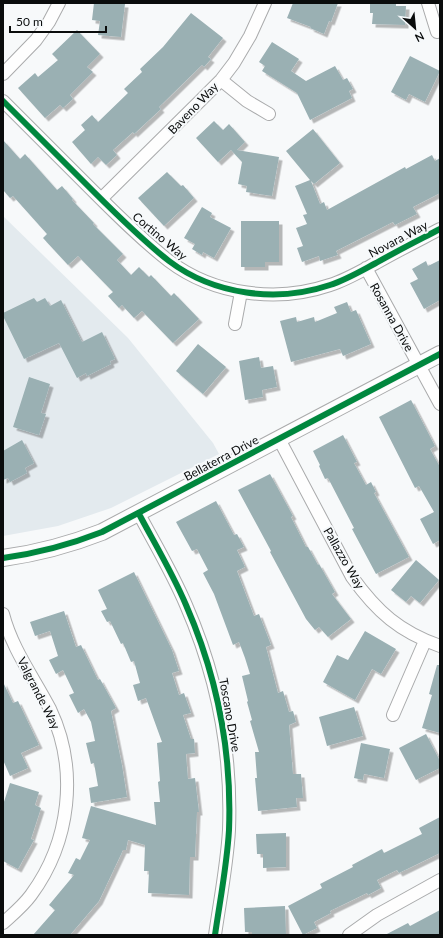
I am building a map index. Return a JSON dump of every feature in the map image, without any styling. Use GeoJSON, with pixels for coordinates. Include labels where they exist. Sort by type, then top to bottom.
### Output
{"type":"FeatureCollection","features":[{"type":"Feature","properties":{"kind":"street"},"geometry":{"type":"LineString","coordinates":[[3,74],[36,40],[60,3]]}},
{"type":"Feature","properties":{"kind":"street","name":"Baveno Way"},"geometry":{"type":"LineString","coordinates":[[101,199],[221,80],[234,63],[250,36],[265,3]]}},
{"type":"Feature","properties":{"kind":"street"},"geometry":{"type":"LineString","coordinates":[[428,3],[437,32]]}},
{"type":"Feature","properties":{"kind":"street"},"geometry":{"type":"LineString","coordinates":[[221,80],[247,101],[269,114]]}},
{"type":"Feature","properties":{"kind":"street","name":"Cortino Way"},"geometry":{"type":"LineString","coordinates":[[3,102],[101,199],[149,244],[169,261],[200,279],[241,292],[286,294],[304,292],[330,285],[366,268]]}},
{"type":"Feature","properties":{"kind":"street","name":"Novara Way"},"geometry":{"type":"LineString","coordinates":[[366,268],[440,228]]}},
{"type":"Feature","properties":{"kind":"street","name":"Rosanna Drive"},"geometry":{"type":"LineString","coordinates":[[366,268],[440,404]]}},
{"type":"Feature","properties":{"kind":"street"},"geometry":{"type":"LineString","coordinates":[[235,324],[241,292]]}},
{"type":"Feature","properties":{"kind":"street","name":"Bellaterra Drive"},"geometry":{"type":"LineString","coordinates":[[3,558],[33,554],[80,541],[102,532],[139,514],[440,354]]}},
{"type":"Feature","properties":{"kind":"street","name":"Pallazzo Way"},"geometry":{"type":"LineString","coordinates":[[279,439],[352,577],[367,597],[384,615],[404,630],[425,641],[440,646]]}},
{"type":"Feature","properties":{"kind":"street","name":"Toscano Drive"},"geometry":{"type":"LineString","coordinates":[[139,514],[176,584],[197,630],[211,671],[221,714],[229,785],[229,830],[215,935]]}},
{"type":"Feature","properties":{"kind":"street","name":"Valgrande Way"},"geometry":{"type":"LineString","coordinates":[[3,614],[12,640],[50,710],[60,735],[66,761],[68,788],[66,814],[60,841],[53,857],[45,873],[30,896],[19,909],[3,923]]}},
{"type":"Feature","properties":{"kind":"street"},"geometry":{"type":"LineString","coordinates":[[393,714],[425,641]]}},
{"type":"Feature","properties":{"kind":"street"},"geometry":{"type":"LineString","coordinates":[[349,935],[377,914],[440,880]]}},
{"type":"Feature","properties":{"kind":"shaded area"},"geometry":{"type":"Polygon","coordinates":[[[3,216],[128,338],[213,443],[219,454],[111,508],[58,526],[3,536],[3,216]]]}},
{"type":"Feature","properties":{"kind":"building"},"geometry":{"type":"Polygon","coordinates":[[[94,3],[125,4],[121,37],[98,35],[100,21],[92,20],[94,3]]]}},
{"type":"Feature","properties":{"kind":"building"},"geometry":{"type":"Polygon","coordinates":[[[293,3],[338,3],[331,22],[329,21],[324,34],[310,28],[311,27],[287,18],[293,3]]]}},
{"type":"Feature","properties":{"kind":"building"},"geometry":{"type":"Polygon","coordinates":[[[370,3],[396,3],[396,6],[406,6],[405,25],[372,24],[373,13],[370,13],[370,3]]]}},
{"type":"Feature","properties":{"kind":"building"},"geometry":{"type":"Polygon","coordinates":[[[191,13],[223,38],[208,57],[211,59],[204,67],[202,65],[159,107],[161,109],[134,134],[133,132],[113,150],[117,155],[106,165],[98,157],[91,164],[72,142],[85,130],[81,125],[92,115],[98,122],[128,93],[124,89],[142,72],[140,69],[163,47],[191,13]]]}},
{"type":"Feature","properties":{"kind":"building"},"geometry":{"type":"Polygon","coordinates":[[[77,30],[100,54],[87,67],[93,72],[70,95],[73,99],[63,108],[60,105],[45,118],[18,88],[35,73],[38,77],[58,60],[52,54],[77,30]]]}},
{"type":"Feature","properties":{"kind":"building"},"geometry":{"type":"Polygon","coordinates":[[[272,42],[299,59],[291,71],[306,81],[335,66],[343,80],[347,78],[353,89],[349,91],[352,98],[310,120],[297,93],[262,71],[265,66],[259,62],[272,42]]]}},
{"type":"Feature","properties":{"kind":"building"},"geometry":{"type":"Polygon","coordinates":[[[410,56],[440,71],[425,102],[409,94],[406,100],[391,92],[410,56]]]}},
{"type":"Feature","properties":{"kind":"building"},"geometry":{"type":"Polygon","coordinates":[[[214,121],[223,130],[229,124],[245,142],[237,150],[279,157],[272,196],[246,192],[247,186],[238,184],[242,162],[231,150],[218,162],[196,138],[214,121]]]}},
{"type":"Feature","properties":{"kind":"building"},"geometry":{"type":"Polygon","coordinates":[[[313,129],[340,163],[314,184],[311,181],[320,204],[324,202],[327,210],[405,167],[406,169],[432,155],[435,161],[440,158],[440,193],[413,207],[417,214],[395,225],[393,222],[336,251],[338,255],[320,261],[319,256],[302,262],[297,248],[303,246],[296,228],[307,224],[303,215],[307,214],[295,186],[310,180],[286,151],[313,129]]]}},
{"type":"Feature","properties":{"kind":"building"},"geometry":{"type":"Polygon","coordinates":[[[3,140],[20,159],[25,154],[57,190],[62,186],[73,199],[72,200],[94,223],[93,224],[123,254],[117,260],[131,275],[139,267],[149,277],[151,275],[171,296],[174,293],[199,319],[173,343],[142,311],[134,318],[122,305],[119,308],[108,296],[113,292],[78,256],[68,265],[43,238],[47,234],[13,196],[10,198],[3,190],[3,140]]]}},
{"type":"Feature","properties":{"kind":"building"},"geometry":{"type":"Polygon","coordinates":[[[167,172],[181,186],[183,185],[194,198],[164,226],[138,198],[167,172]]]}},
{"type":"Feature","properties":{"kind":"building"},"geometry":{"type":"Polygon","coordinates":[[[202,207],[212,213],[210,217],[231,228],[214,258],[203,252],[202,255],[192,249],[195,244],[184,238],[202,207]]]}},
{"type":"Feature","properties":{"kind":"building"},"geometry":{"type":"Polygon","coordinates":[[[241,221],[279,221],[279,262],[265,262],[265,267],[241,267],[241,221]]]}},
{"type":"Feature","properties":{"kind":"building"},"geometry":{"type":"Polygon","coordinates":[[[440,260],[440,300],[424,309],[410,283],[418,279],[412,269],[426,261],[428,266],[440,260]]]}},
{"type":"Feature","properties":{"kind":"building"},"geometry":{"type":"Polygon","coordinates":[[[34,298],[37,302],[45,298],[50,306],[61,300],[82,342],[102,332],[115,359],[110,361],[111,364],[87,376],[86,373],[77,378],[59,343],[24,359],[3,316],[3,313],[34,298]]]}},
{"type":"Feature","properties":{"kind":"building"},"geometry":{"type":"Polygon","coordinates":[[[347,302],[351,312],[356,310],[371,344],[343,356],[340,349],[291,362],[280,321],[296,317],[297,322],[314,317],[315,322],[337,313],[334,307],[347,302]]]}},
{"type":"Feature","properties":{"kind":"building"},"geometry":{"type":"Polygon","coordinates":[[[198,344],[226,367],[203,394],[176,371],[198,344]]]}},
{"type":"Feature","properties":{"kind":"building"},"geometry":{"type":"Polygon","coordinates":[[[259,357],[261,368],[273,366],[277,387],[262,390],[263,397],[245,400],[239,361],[259,357]]]}},
{"type":"Feature","properties":{"kind":"building"},"geometry":{"type":"Polygon","coordinates":[[[29,377],[50,384],[41,413],[46,414],[39,435],[13,427],[29,377]]]}},
{"type":"Feature","properties":{"kind":"building"},"geometry":{"type":"Polygon","coordinates":[[[411,400],[435,446],[430,449],[440,467],[440,540],[433,544],[420,519],[434,512],[419,486],[415,488],[379,417],[411,400]]]}},
{"type":"Feature","properties":{"kind":"building"},"geometry":{"type":"Polygon","coordinates":[[[343,435],[357,462],[354,463],[366,485],[371,482],[376,492],[374,493],[409,557],[376,574],[352,529],[354,528],[328,478],[325,479],[313,451],[343,435]]]}},
{"type":"Feature","properties":{"kind":"building"},"geometry":{"type":"Polygon","coordinates":[[[22,440],[34,463],[25,468],[27,473],[10,482],[8,478],[3,480],[3,451],[22,440]]]}},
{"type":"Feature","properties":{"kind":"building"},"geometry":{"type":"Polygon","coordinates":[[[270,474],[293,516],[291,517],[306,547],[308,547],[318,565],[319,564],[335,592],[332,594],[351,619],[328,637],[319,627],[315,630],[306,619],[238,490],[270,474]]]}},
{"type":"Feature","properties":{"kind":"building"},"geometry":{"type":"Polygon","coordinates":[[[216,501],[234,535],[237,534],[244,547],[237,550],[245,567],[237,571],[254,616],[259,614],[271,645],[266,647],[278,693],[283,691],[289,712],[293,711],[296,722],[289,725],[293,774],[301,774],[303,798],[296,798],[297,807],[258,811],[255,778],[257,778],[255,752],[259,752],[250,721],[252,720],[242,676],[250,674],[239,642],[233,645],[214,594],[203,573],[208,570],[197,549],[192,551],[176,522],[216,501]]]}},
{"type":"Feature","properties":{"kind":"building"},"geometry":{"type":"Polygon","coordinates":[[[416,560],[439,580],[420,603],[411,596],[406,602],[391,590],[416,560]]]}},
{"type":"Feature","properties":{"kind":"building"},"geometry":{"type":"Polygon","coordinates":[[[134,572],[172,650],[179,671],[172,673],[179,695],[184,693],[191,713],[183,715],[191,739],[194,739],[195,753],[186,754],[188,779],[195,778],[199,812],[197,812],[195,857],[190,857],[189,895],[148,893],[149,871],[144,871],[145,845],[128,840],[126,850],[123,850],[99,901],[70,935],[33,935],[55,910],[49,905],[74,875],[68,873],[76,858],[80,860],[90,840],[82,838],[91,806],[156,825],[154,802],[160,802],[157,743],[162,742],[146,698],[138,701],[133,685],[140,683],[134,661],[131,662],[123,643],[121,644],[110,621],[107,622],[101,611],[107,609],[98,590],[134,572]]]}},
{"type":"Feature","properties":{"kind":"building"},"geometry":{"type":"Polygon","coordinates":[[[64,611],[76,647],[81,645],[98,680],[100,679],[116,708],[111,711],[127,797],[91,803],[89,788],[98,786],[94,763],[91,764],[86,743],[95,741],[91,722],[84,709],[78,713],[69,695],[74,693],[63,670],[56,674],[49,660],[58,656],[50,631],[35,636],[30,622],[64,611]]]}},
{"type":"Feature","properties":{"kind":"building"},"geometry":{"type":"Polygon","coordinates":[[[365,631],[396,649],[381,674],[372,669],[355,700],[323,682],[337,655],[348,660],[365,631]]]}},
{"type":"Feature","properties":{"kind":"building"},"geometry":{"type":"Polygon","coordinates":[[[437,665],[440,665],[440,733],[422,728],[432,695],[429,694],[437,665]]]}},
{"type":"Feature","properties":{"kind":"building"},"geometry":{"type":"Polygon","coordinates":[[[3,682],[13,703],[18,701],[39,745],[21,753],[28,768],[10,776],[3,760],[3,682]]]}},
{"type":"Feature","properties":{"kind":"building"},"geometry":{"type":"Polygon","coordinates":[[[354,707],[363,736],[327,746],[319,717],[354,707]]]}},
{"type":"Feature","properties":{"kind":"building"},"geometry":{"type":"Polygon","coordinates":[[[426,734],[440,761],[440,768],[416,780],[399,748],[426,734]]]}},
{"type":"Feature","properties":{"kind":"building"},"geometry":{"type":"Polygon","coordinates":[[[361,743],[390,749],[384,778],[364,774],[363,780],[354,778],[361,743]]]}},
{"type":"Feature","properties":{"kind":"building"},"geometry":{"type":"Polygon","coordinates":[[[10,783],[39,792],[35,805],[41,808],[31,839],[34,840],[18,869],[3,861],[3,805],[10,783]]]}},
{"type":"Feature","properties":{"kind":"building"},"geometry":{"type":"Polygon","coordinates":[[[440,817],[440,853],[399,873],[397,870],[377,880],[381,888],[330,911],[331,913],[314,922],[317,928],[303,935],[288,906],[322,888],[320,884],[353,867],[352,865],[382,849],[384,853],[422,834],[419,828],[440,817]]]}},
{"type":"Feature","properties":{"kind":"building"},"geometry":{"type":"Polygon","coordinates":[[[286,833],[286,867],[263,868],[263,854],[257,854],[256,834],[286,833]]]}},
{"type":"Feature","properties":{"kind":"building"},"geometry":{"type":"Polygon","coordinates":[[[285,906],[286,935],[252,935],[252,932],[245,932],[244,908],[285,906]]]}},
{"type":"Feature","properties":{"kind":"building"},"geometry":{"type":"Polygon","coordinates":[[[440,910],[440,935],[385,935],[408,923],[410,926],[440,910]]]}},
{"type":"Feature","properties":{"kind":"cycle path"},"geometry":{"type":"LineString","coordinates":[[3,101],[120,218],[159,253],[187,273],[206,282],[226,288],[268,294],[289,294],[310,291],[342,281],[440,229]]}},
{"type":"Feature","properties":{"kind":"cycle path"},"geometry":{"type":"LineString","coordinates":[[3,558],[54,548],[102,532],[440,354]]}},
{"type":"Feature","properties":{"kind":"cycle path"},"geometry":{"type":"LineString","coordinates":[[139,514],[164,559],[197,632],[214,687],[220,715],[228,772],[229,830],[215,935]]}}]}
